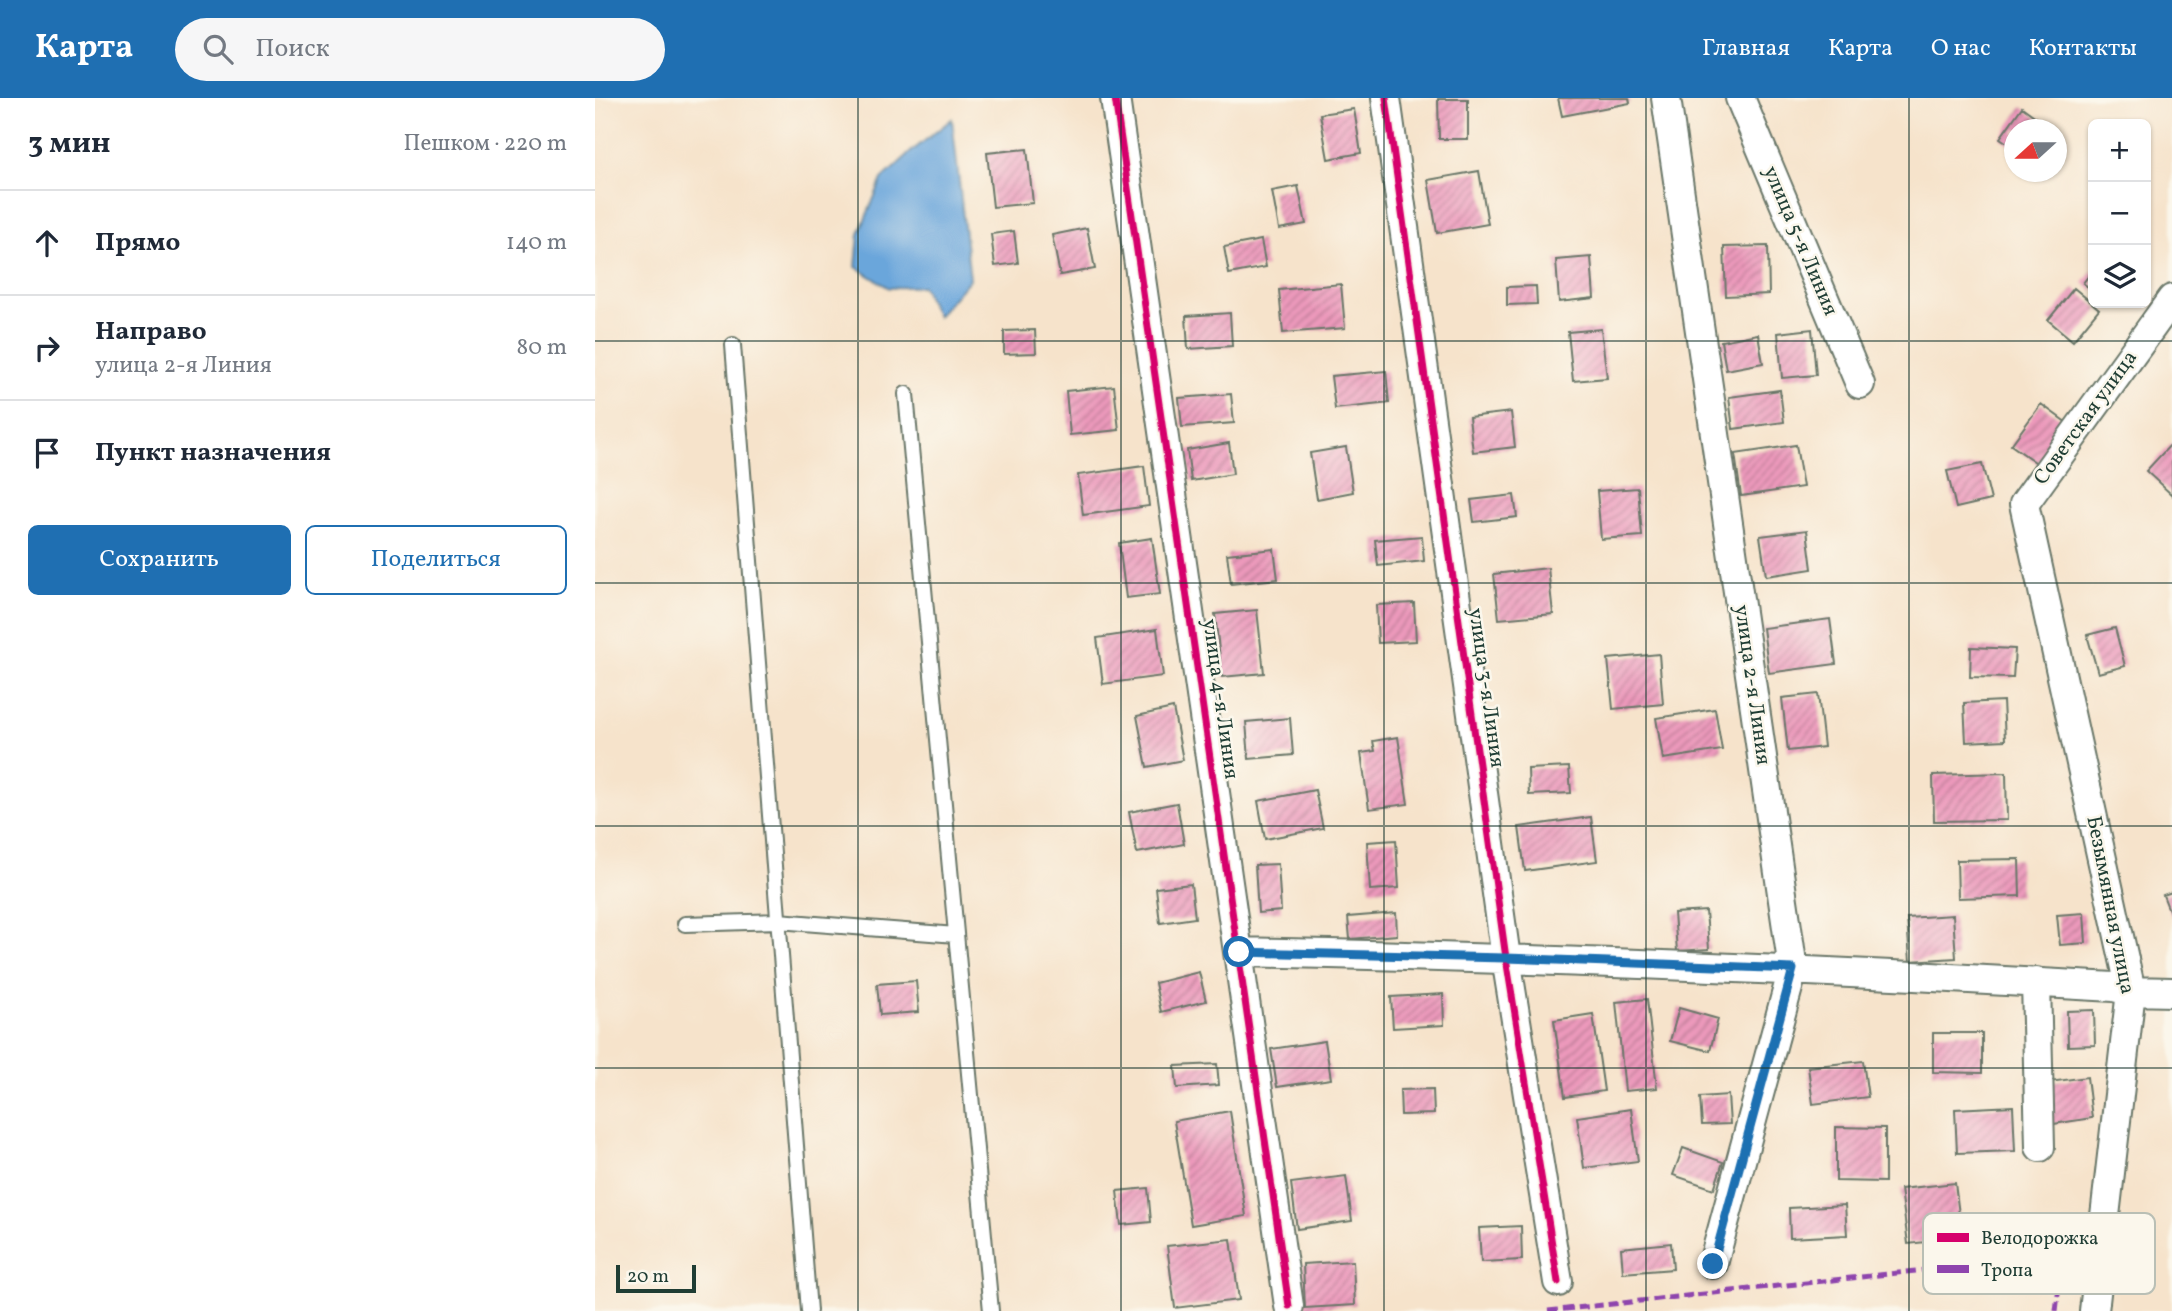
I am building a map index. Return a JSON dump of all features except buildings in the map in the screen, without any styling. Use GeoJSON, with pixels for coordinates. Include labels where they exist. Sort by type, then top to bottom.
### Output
{"type":"FeatureCollection","features":[{"type":"Feature","properties":{"kind":"street","name":"улица 4-я Линия"},"geometry":{"type":"LineString","coordinates":[[1115,98],[1289,1306]]}},
{"type":"Feature","properties":{"kind":"street","name":"улица 3-я Линия"},"geometry":{"type":"LineString","coordinates":[[1386,98],[1506,958],[1558,1282]]}},
{"type":"Feature","properties":{"kind":"street","name":"улица 2-я Линия"},"geometry":{"type":"LineString","coordinates":[[1666,98],[1793,969],[1713,1264]]}},
{"type":"Feature","properties":{"kind":"street","name":"улица 5-я Линия"},"geometry":{"type":"LineString","coordinates":[[1740,98],[1860,384]]}},
{"type":"Feature","properties":{"kind":"street","name":"Советская улица"},"geometry":{"type":"LineString","coordinates":[[2024,504],[2172,299]]}},
{"type":"Feature","properties":{"kind":"street","name":"Безымянная улица"},"geometry":{"type":"LineString","coordinates":[[2024,504],[2131,990],[2105,1213]]}},
{"type":"Feature","properties":{"kind":"street"},"geometry":{"type":"LineString","coordinates":[[1239,952],[1506,958],[1793,969],[2114,986],[2131,990],[2172,992]]}},
{"type":"Feature","properties":{"kind":"street"},"geometry":{"type":"LineString","coordinates":[[2036,982],[2040,1147]]}},
{"type":"Feature","properties":{"kind":"lane"},"geometry":{"type":"LineString","coordinates":[[733,345],[809,1311]]}},
{"type":"Feature","properties":{"kind":"lane"},"geometry":{"type":"LineString","coordinates":[[906,394],[992,1311]]}},
{"type":"Feature","properties":{"kind":"lane"},"geometry":{"type":"LineString","coordinates":[[685,924],[778,921],[956,935]]}},
{"type":"Feature","properties":{"kind":"water"},"geometry":{"type":"Polygon","coordinates":[[[952,119],[970,279],[937,317],[922,286],[889,288],[856,267],[859,234],[882,179],[952,119]]]}},
{"type":"Feature","properties":{"kind":"marked path"},"geometry":{"type":"LineString","coordinates":[[1548,1311],[1923,1270]]}},
{"type":"Feature","properties":{"kind":"marked path"},"geometry":{"type":"LineString","coordinates":[[2056,1311],[2058,1294]]}},
{"type":"Feature","properties":{"kind":"cycle path"},"geometry":{"type":"LineString","coordinates":[[1115,98],[1289,1306]]}},
{"type":"Feature","properties":{"kind":"cycle path"},"geometry":{"type":"LineString","coordinates":[[1386,98],[1506,958],[1558,1282]]}},
{"type":"Feature","properties":{"kind":"route"},"geometry":{"type":"LineString","coordinates":[[1239,952],[1506,958],[1793,969],[1713,1264]]}}]}
